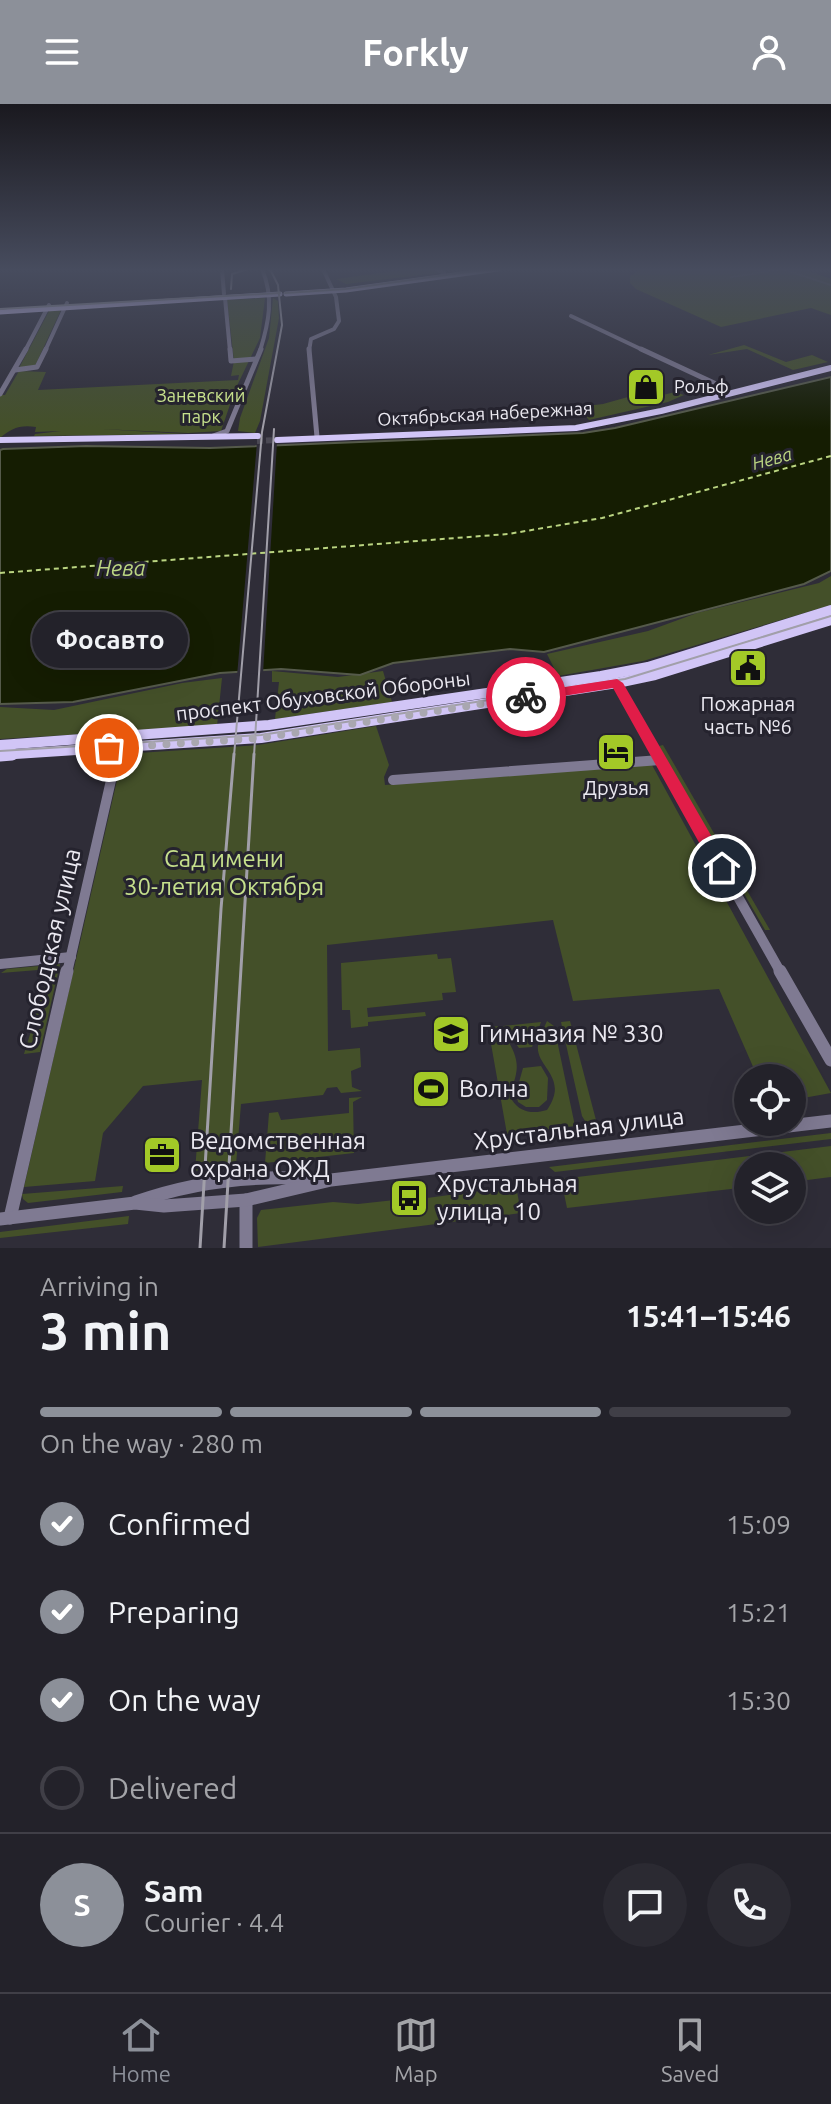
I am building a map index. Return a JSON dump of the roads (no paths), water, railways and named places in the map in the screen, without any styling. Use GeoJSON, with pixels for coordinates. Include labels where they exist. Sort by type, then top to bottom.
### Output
{"type":"FeatureCollection","features":[{"type":"Feature","properties":{"kind":"main road","name":"Октябрьская набережная"},"geometry":{"type":"LineString","coordinates":[[317,434],[576,428],[649,414],[831,366]]}},
{"type":"Feature","properties":{"kind":"main road","name":"Октябрьская набережная"},"geometry":{"type":"LineString","coordinates":[[277,437],[567,426],[632,414],[831,366]]}},
{"type":"Feature","properties":{"kind":"main road"},"geometry":{"type":"LineString","coordinates":[[211,437],[258,438],[0,442],[211,437]]}},
{"type":"Feature","properties":{"kind":"main road","name":"проспект Обуховской Обороны"},"geometry":{"type":"LineString","coordinates":[[614,679],[831,610]]}},
{"type":"Feature","properties":{"kind":"main road","name":"проспект Обуховской Обороны"},"geometry":{"type":"LineString","coordinates":[[0,745],[261,738],[614,679],[655,675],[831,620]]}},
{"type":"Feature","properties":{"kind":"main road","name":"проспект Обуховской Обороны"},"geometry":{"type":"LineString","coordinates":[[0,755],[120,742]]}},
{"type":"Feature","properties":{"kind":"street"},"geometry":{"type":"LineString","coordinates":[[1,393],[40,322]]}},
{"type":"Feature","properties":{"kind":"street"},"geometry":{"type":"LineString","coordinates":[[15,370],[37,367],[58,322]]}},
{"type":"Feature","properties":{"kind":"street"},"geometry":{"type":"LineString","coordinates":[[227,322],[231,361],[256,359]]}},
{"type":"Feature","properties":{"kind":"street"},"geometry":{"type":"LineString","coordinates":[[211,437],[227,431],[266,334],[267,322]]}},
{"type":"Feature","properties":{"kind":"street"},"geometry":{"type":"LineString","coordinates":[[317,434],[312,341],[342,325],[342,322]]}},
{"type":"Feature","properties":{"kind":"street"},"geometry":{"type":"LineString","coordinates":[[585,322],[727,389]]}},
{"type":"Feature","properties":{"kind":"street"},"geometry":{"type":"LineString","coordinates":[[614,679],[831,1060]]}},
{"type":"Feature","properties":{"kind":"street","name":"Слободская улица"},"geometry":{"type":"LineString","coordinates":[[5,1218],[71,957],[120,742]]}},
{"type":"Feature","properties":{"kind":"street"},"geometry":{"type":"LineString","coordinates":[[393,780],[660,760]]}},
{"type":"Feature","properties":{"kind":"street"},"geometry":{"type":"LineString","coordinates":[[0,964],[71,957]]}},
{"type":"Feature","properties":{"kind":"street","name":"Хрустальная улица"},"geometry":{"type":"LineString","coordinates":[[5,1218],[135,1203],[164,1206],[246,1200],[331,1180],[831,1121]]}},
{"type":"Feature","properties":{"kind":"street","name":"Хрустальная улица"},"geometry":{"type":"LineString","coordinates":[[135,1203],[171,1188],[202,1183],[307,1177],[331,1180]]}},
{"type":"Feature","properties":{"kind":"street"},"geometry":{"type":"LineString","coordinates":[[246,1200],[246,1248]]}},
{"type":"Feature","properties":{"kind":"water","name":"Нева"},"geometry":{"type":"Polygon","coordinates":[[[831,377],[831,571],[804,584],[544,652],[510,649],[393,663],[360,675],[281,669],[220,673],[73,702],[0,704],[0,450],[86,446],[210,448],[583,433],[831,377]]]}},
{"type":"Feature","properties":{"kind":"tunnel"},"geometry":{"type":"LineString","coordinates":[[257,441],[277,440]]}},
{"type":"Feature","properties":{"kind":"tram line"},"geometry":{"type":"LineString","coordinates":[[0,751],[261,735],[625,679],[831,616]]}},
{"type":"Feature","properties":{"kind":"railway"},"geometry":{"type":"LineString","coordinates":[[234,756],[262,432],[282,322]]}},
{"type":"Feature","properties":{"kind":"railway"},"geometry":{"type":"LineString","coordinates":[[254,756],[274,429]]}},
{"type":"Feature","properties":{"kind":"railway"},"geometry":{"type":"LineString","coordinates":[[200,1248],[234,754]]}},
{"type":"Feature","properties":{"kind":"railway"},"geometry":{"type":"LineString","coordinates":[[224,1248],[254,754]]}},
{"type":"Feature","properties":{"kind":"place","name":"Рольф"},"geometry":{"type":"Point","coordinates":[646,387]}},
{"type":"Feature","properties":{"kind":"place","name":"Пожарная часть №6"},"geometry":{"type":"Point","coordinates":[748,668]}},
{"type":"Feature","properties":{"kind":"place","name":"Фосавто"},"geometry":{"type":"Point","coordinates":[109,748]}},
{"type":"Feature","properties":{"kind":"place","name":"Друзья"},"geometry":{"type":"Point","coordinates":[616,752]}},
{"type":"Feature","properties":{"kind":"place","name":"Гимназия № 330"},"geometry":{"type":"Point","coordinates":[451,1034]}},
{"type":"Feature","properties":{"kind":"place","name":"Волна"},"geometry":{"type":"Point","coordinates":[431,1089]}},
{"type":"Feature","properties":{"kind":"place","name":"Ведомственная охрана ОЖД"},"geometry":{"type":"Point","coordinates":[162,1155]}},
{"type":"Feature","properties":{"kind":"place","name":"Хрустальная улица, 10"},"geometry":{"type":"Point","coordinates":[409,1198]}},
{"type":"Feature","properties":{"kind":"park label","name":"Заневский парк"},"geometry":{"type":"Point","coordinates":[201,406]}},
{"type":"Feature","properties":{"kind":"park label","name":"Сад имени 30-летия Октября"},"geometry":{"type":"Point","coordinates":[224,873]}}]}
